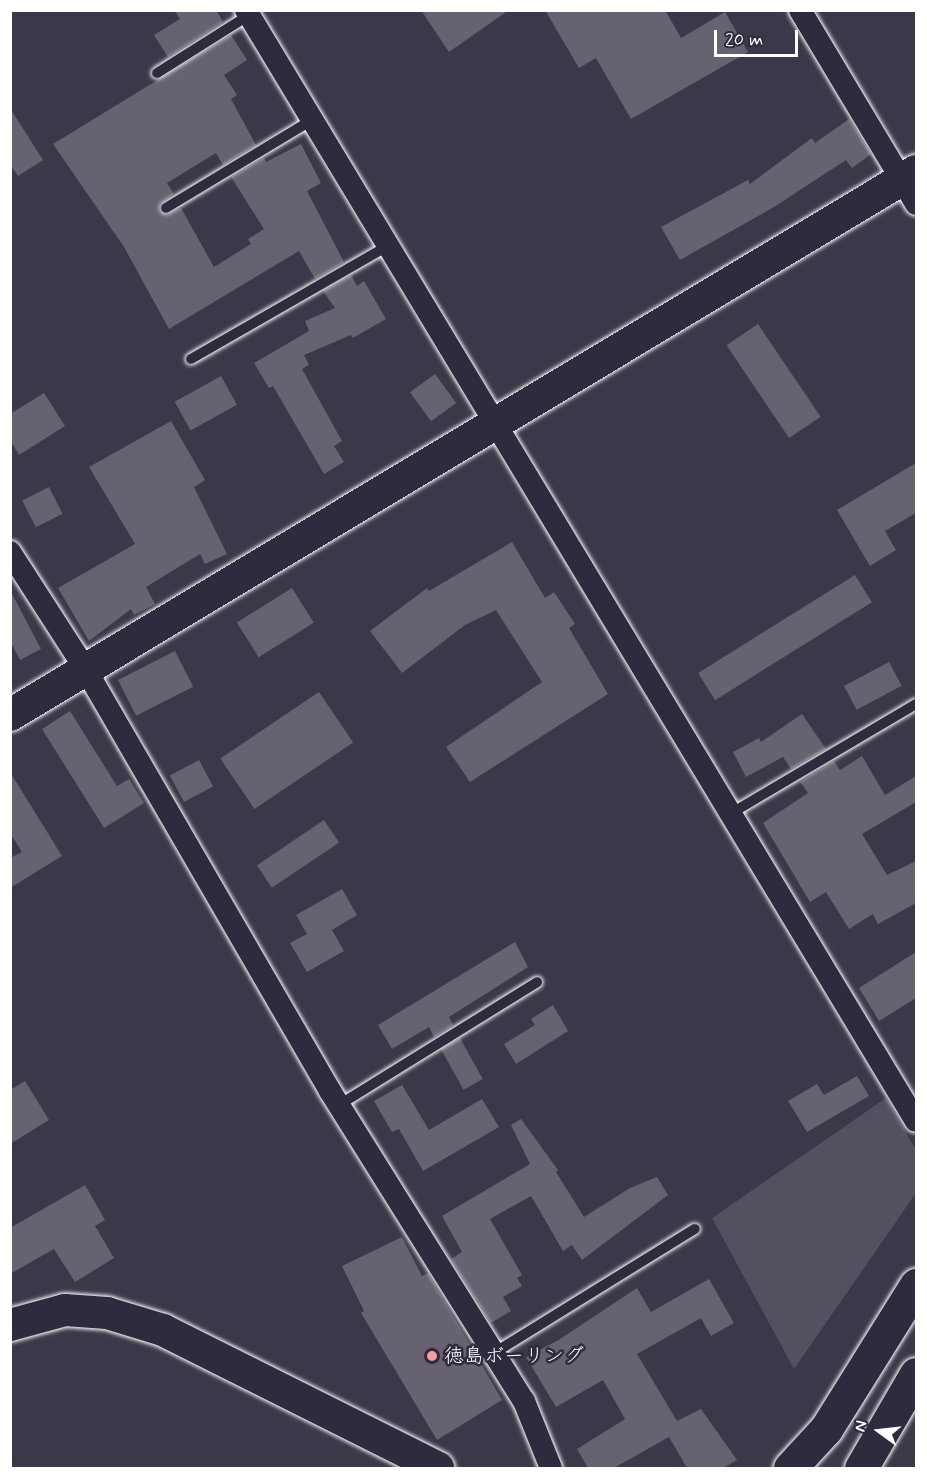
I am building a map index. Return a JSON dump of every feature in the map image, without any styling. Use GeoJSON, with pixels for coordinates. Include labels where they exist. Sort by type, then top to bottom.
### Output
{"type":"FeatureCollection","features":[{"type":"Feature","properties":{"kind":"main road"},"geometry":{"type":"LineString","coordinates":[[790,1468],[826,1429],[916,1285]]}},
{"type":"Feature","properties":{"kind":"main road"},"geometry":{"type":"LineString","coordinates":[[861,1468],[916,1374]]}},
{"type":"Feature","properties":{"kind":"street"},"geometry":{"type":"LineString","coordinates":[[10,715],[495,425],[911,185],[800,10]]}},
{"type":"Feature","properties":{"kind":"street"},"geometry":{"type":"LineString","coordinates":[[247,13],[916,1121]]}},
{"type":"Feature","properties":{"kind":"street"},"geometry":{"type":"LineString","coordinates":[[10,552],[86,670],[339,1105],[524,1401],[551,1468]]}},
{"type":"Feature","properties":{"kind":"street"},"geometry":{"type":"LineString","coordinates":[[10,1325],[65,1310],[107,1313],[162,1330],[438,1468]]}},
{"type":"Feature","properties":{"kind":"lane"},"geometry":{"type":"LineString","coordinates":[[157,73],[247,13]]}},
{"type":"Feature","properties":{"kind":"lane"},"geometry":{"type":"LineString","coordinates":[[166,208],[312,120]]}},
{"type":"Feature","properties":{"kind":"lane"},"geometry":{"type":"LineString","coordinates":[[191,359],[389,245]]}},
{"type":"Feature","properties":{"kind":"lane"},"geometry":{"type":"LineString","coordinates":[[730,814],[916,704]]}},
{"type":"Feature","properties":{"kind":"lane"},"geometry":{"type":"LineString","coordinates":[[339,1105],[537,982]]}},
{"type":"Feature","properties":{"kind":"lane"},"geometry":{"type":"LineString","coordinates":[[494,1353],[695,1229]]}},
{"type":"Feature","properties":{"kind":"shaded area"},"geometry":{"type":"Polygon","coordinates":[[[886,1098],[916,1150],[916,1193],[794,1369],[712,1218],[886,1098]]]}},
{"type":"Feature","properties":{"kind":"building"},"geometry":{"type":"Polygon","coordinates":[[[174,10],[216,10],[223,22],[168,57],[154,35],[180,19],[174,10]]]}},
{"type":"Feature","properties":{"kind":"building"},"geometry":{"type":"Polygon","coordinates":[[[421,10],[509,10],[449,52],[421,10]]]}},
{"type":"Feature","properties":{"kind":"building"},"geometry":{"type":"Polygon","coordinates":[[[545,10],[665,10],[681,38],[725,12],[748,52],[631,119],[596,58],[579,68],[545,10]]]}},
{"type":"Feature","properties":{"kind":"building"},"geometry":{"type":"Polygon","coordinates":[[[231,35],[247,60],[224,75],[237,95],[231,99],[256,145],[223,165],[216,153],[167,183],[174,194],[160,204],[159,211],[167,215],[181,208],[214,267],[251,244],[248,239],[264,229],[231,177],[264,158],[266,162],[301,144],[321,183],[307,191],[344,262],[315,279],[299,251],[169,329],[124,247],[53,144],[231,35]]]}},
{"type":"Feature","properties":{"kind":"building"},"geometry":{"type":"Polygon","coordinates":[[[10,108],[43,160],[18,176],[10,164],[10,108]]]}},
{"type":"Feature","properties":{"kind":"building"},"geometry":{"type":"Polygon","coordinates":[[[849,119],[871,154],[852,168],[846,160],[774,207],[680,260],[661,227],[748,180],[750,184],[812,138],[815,143],[849,119]]]}},
{"type":"Feature","properties":{"kind":"building"},"geometry":{"type":"Polygon","coordinates":[[[351,275],[357,286],[364,281],[386,319],[353,338],[351,335],[304,355],[309,365],[302,369],[342,441],[334,446],[344,462],[324,474],[273,386],[269,388],[254,363],[309,331],[305,321],[335,308],[323,291],[351,275]]]}},
{"type":"Feature","properties":{"kind":"building"},"geometry":{"type":"Polygon","coordinates":[[[758,324],[821,417],[789,438],[726,345],[758,324]]]}},
{"type":"Feature","properties":{"kind":"building"},"geometry":{"type":"Polygon","coordinates":[[[435,374],[456,403],[431,421],[410,392],[435,374]]]}},
{"type":"Feature","properties":{"kind":"building"},"geometry":{"type":"Polygon","coordinates":[[[221,376],[237,405],[191,431],[175,402],[221,376]]]}},
{"type":"Feature","properties":{"kind":"building"},"geometry":{"type":"Polygon","coordinates":[[[44,393],[65,426],[19,455],[10,440],[10,414],[44,393]]]}},
{"type":"Feature","properties":{"kind":"building"},"geometry":{"type":"Polygon","coordinates":[[[171,421],[205,480],[194,487],[227,554],[205,564],[200,554],[146,587],[155,604],[134,615],[131,609],[89,641],[58,588],[135,544],[89,467],[171,421]]]}},
{"type":"Feature","properties":{"kind":"building"},"geometry":{"type":"Polygon","coordinates":[[[916,463],[916,513],[885,531],[896,550],[870,566],[837,510],[916,463]]]}},
{"type":"Feature","properties":{"kind":"building"},"geometry":{"type":"Polygon","coordinates":[[[49,487],[63,514],[36,527],[22,501],[49,487]]]}},
{"type":"Feature","properties":{"kind":"building"},"geometry":{"type":"Polygon","coordinates":[[[512,542],[545,598],[554,592],[575,624],[569,628],[608,694],[470,782],[446,747],[542,682],[496,610],[465,625],[402,673],[370,631],[427,588],[429,591],[512,542]]]}},
{"type":"Feature","properties":{"kind":"building"},"geometry":{"type":"Polygon","coordinates":[[[855,575],[872,602],[715,700],[698,673],[855,575]]]}},
{"type":"Feature","properties":{"kind":"building"},"geometry":{"type":"Polygon","coordinates":[[[292,588],[314,623],[259,657],[237,622],[292,588]]]}},
{"type":"Feature","properties":{"kind":"building"},"geometry":{"type":"Polygon","coordinates":[[[10,590],[41,649],[20,660],[10,641],[10,590]]]}},
{"type":"Feature","properties":{"kind":"building"},"geometry":{"type":"Polygon","coordinates":[[[175,651],[193,687],[136,716],[118,680],[175,651]]]}},
{"type":"Feature","properties":{"kind":"building"},"geometry":{"type":"Polygon","coordinates":[[[889,662],[902,686],[857,710],[844,686],[889,662]]]}},
{"type":"Feature","properties":{"kind":"building"},"geometry":{"type":"Polygon","coordinates":[[[319,692],[353,743],[254,809],[220,759],[319,692]]]}},
{"type":"Feature","properties":{"kind":"building"},"geometry":{"type":"Polygon","coordinates":[[[70,711],[117,786],[129,779],[144,803],[104,828],[42,729],[70,711]]]}},
{"type":"Feature","properties":{"kind":"building"},"geometry":{"type":"Polygon","coordinates":[[[802,714],[826,749],[791,769],[783,757],[746,777],[733,752],[759,738],[761,742],[802,714]]]}},
{"type":"Feature","properties":{"kind":"building"},"geometry":{"type":"Polygon","coordinates":[[[862,756],[885,795],[916,776],[916,802],[862,834],[887,875],[916,861],[916,903],[878,924],[873,914],[849,929],[826,892],[810,902],[763,823],[808,793],[800,782],[834,761],[840,770],[862,756]]]}},
{"type":"Feature","properties":{"kind":"building"},"geometry":{"type":"Polygon","coordinates":[[[199,760],[213,786],[184,802],[170,775],[199,760]]]}},
{"type":"Feature","properties":{"kind":"building"},"geometry":{"type":"Polygon","coordinates":[[[10,772],[62,856],[10,888],[10,858],[22,852],[10,833],[10,772]]]}},
{"type":"Feature","properties":{"kind":"building"},"geometry":{"type":"Polygon","coordinates":[[[324,820],[339,842],[272,888],[257,865],[324,820]]]}},
{"type":"Feature","properties":{"kind":"building"},"geometry":{"type":"Polygon","coordinates":[[[342,889],[357,915],[332,930],[344,951],[307,972],[290,943],[307,934],[296,915],[342,889]]]}},
{"type":"Feature","properties":{"kind":"building"},"geometry":{"type":"Polygon","coordinates":[[[515,942],[528,967],[449,1017],[453,1025],[434,1037],[429,1027],[392,1049],[378,1025],[515,942]]]}},
{"type":"Feature","properties":{"kind":"building"},"geometry":{"type":"Polygon","coordinates":[[[916,952],[916,998],[879,1021],[859,988],[916,952]]]}},
{"type":"Feature","properties":{"kind":"building"},"geometry":{"type":"Polygon","coordinates":[[[553,1005],[568,1031],[516,1064],[504,1044],[535,1025],[531,1019],[553,1005]]]}},
{"type":"Feature","properties":{"kind":"building"},"geometry":{"type":"Polygon","coordinates":[[[460,1038],[483,1079],[464,1090],[441,1049],[460,1038]]]}},
{"type":"Feature","properties":{"kind":"building"},"geometry":{"type":"Polygon","coordinates":[[[857,1076],[869,1096],[807,1132],[788,1101],[817,1084],[824,1095],[857,1076]]]}},
{"type":"Feature","properties":{"kind":"building"},"geometry":{"type":"Polygon","coordinates":[[[25,1081],[49,1120],[10,1144],[10,1090],[25,1081]]]}},
{"type":"Feature","properties":{"kind":"building"},"geometry":{"type":"Polygon","coordinates":[[[402,1085],[429,1130],[482,1099],[499,1127],[423,1171],[399,1129],[392,1132],[374,1101],[402,1085]]]}},
{"type":"Feature","properties":{"kind":"building"},"geometry":{"type":"Polygon","coordinates":[[[521,1119],[558,1170],[556,1172],[584,1217],[630,1188],[657,1177],[668,1195],[582,1260],[572,1245],[563,1251],[531,1196],[490,1219],[522,1275],[517,1278],[522,1286],[503,1297],[511,1311],[491,1323],[451,1259],[462,1252],[442,1216],[530,1164],[511,1125],[521,1119]]]}},
{"type":"Feature","properties":{"kind":"building"},"geometry":{"type":"Polygon","coordinates":[[[85,1185],[105,1220],[95,1226],[114,1258],[75,1282],[54,1249],[10,1274],[10,1228],[85,1185]]]}},
{"type":"Feature","properties":{"kind":"building","name":"徳島ボーリング"},"geometry":{"type":"Polygon","coordinates":[[[402,1237],[422,1276],[428,1273],[502,1400],[437,1440],[361,1313],[364,1311],[342,1266],[402,1237]]]}},
{"type":"Feature","properties":{"kind":"building"},"geometry":{"type":"Polygon","coordinates":[[[709,1279],[734,1323],[711,1336],[701,1318],[637,1354],[677,1421],[701,1409],[737,1460],[723,1468],[687,1468],[669,1437],[614,1468],[588,1468],[577,1449],[625,1419],[603,1380],[556,1407],[526,1357],[557,1341],[637,1288],[651,1312],[709,1279]]]}},
{"type":"Feature","properties":{"kind":"place","name":"徳島ボーリング"},"geometry":{"type":"Point","coordinates":[432,1356]}}]}
